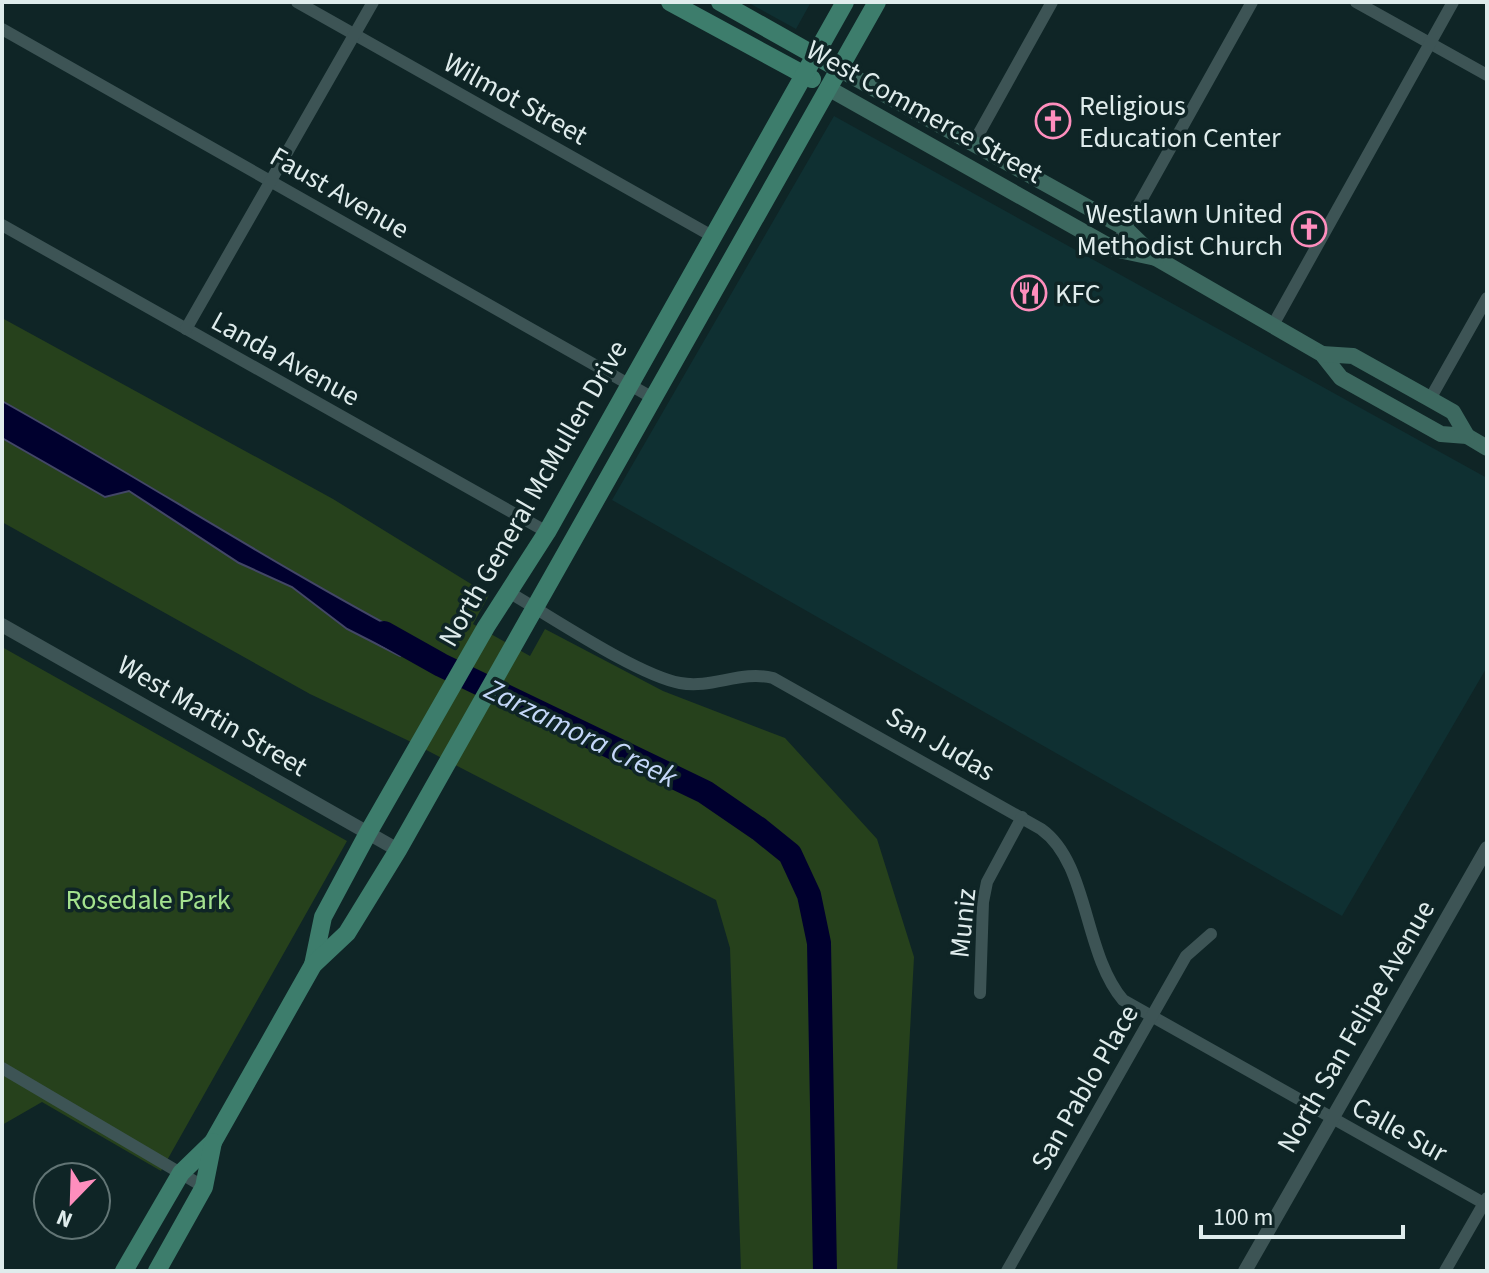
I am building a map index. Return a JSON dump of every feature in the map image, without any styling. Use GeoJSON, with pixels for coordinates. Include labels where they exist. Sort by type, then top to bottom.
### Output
{"type":"FeatureCollection","features":[{"type":"Feature","properties":{"kind":"main road","name":"West Commerce Street"},"geometry":{"type":"LineString","coordinates":[[670,2],[1114,249],[1156,258]]}},
{"type":"Feature","properties":{"kind":"main road","name":"West Commerce Street"},"geometry":{"type":"LineString","coordinates":[[720,2],[1125,228],[1156,258],[1322,354],[1341,378],[1441,434],[1467,436],[1487,448]]}},
{"type":"Feature","properties":{"kind":"main road","name":"North General McMullen Drive"},"geometry":{"type":"LineString","coordinates":[[313,965],[323,917],[368,833],[486,627],[547,532],[845,2]]}},
{"type":"Feature","properties":{"kind":"main road","name":"North General McMullen Drive"},"geometry":{"type":"LineString","coordinates":[[124,1271],[181,1173],[213,1142],[313,965],[347,933],[398,850],[877,2]]}},
{"type":"Feature","properties":{"kind":"main road","name":"West Commerce Street"},"geometry":{"type":"LineString","coordinates":[[1322,354],[1353,356],[1453,412],[1467,436]]}},
{"type":"Feature","properties":{"kind":"main road","name":"North General McMullen Drive"},"geometry":{"type":"LineString","coordinates":[[157,1271],[204,1187],[213,1142]]}},
{"type":"Feature","properties":{"kind":"street","name":"Wilmot Street"},"geometry":{"type":"LineString","coordinates":[[297,2],[712,236]]}},
{"type":"Feature","properties":{"kind":"street"},"geometry":{"type":"LineString","coordinates":[[186,329],[373,2]]}},
{"type":"Feature","properties":{"kind":"street"},"geometry":{"type":"LineString","coordinates":[[973,144],[1052,2]]}},
{"type":"Feature","properties":{"kind":"street"},"geometry":{"type":"LineString","coordinates":[[1114,249],[1252,2]]}},
{"type":"Feature","properties":{"kind":"street"},"geometry":{"type":"LineString","coordinates":[[1356,2],[1487,75]]}},
{"type":"Feature","properties":{"kind":"street"},"geometry":{"type":"LineString","coordinates":[[1273,325],[1453,2]]}},
{"type":"Feature","properties":{"kind":"street","name":"Faust Avenue"},"geometry":{"type":"LineString","coordinates":[[2,29],[653,398]]}},
{"type":"Feature","properties":{"kind":"street","name":"Landa Avenue"},"geometry":{"type":"LineString","coordinates":[[2,225],[547,532]]}},
{"type":"Feature","properties":{"kind":"street"},"geometry":{"type":"LineString","coordinates":[[1430,399],[1487,298]]}},
{"type":"Feature","properties":{"kind":"street","name":"San Judas"},"geometry":{"type":"LineString","coordinates":[[510,593],[667,680],[700,684],[746,675],[773,678],[1050,835],[1060,847],[1107,979],[1123,1000],[1246,1072]]}},
{"type":"Feature","properties":{"kind":"street","name":"West Martin Street"},"geometry":{"type":"LineString","coordinates":[[2,625],[398,850]]}},
{"type":"Feature","properties":{"kind":"street","name":"Muniz"},"geometry":{"type":"LineString","coordinates":[[980,993],[983,902],[987,882],[1022,817]]}},
{"type":"Feature","properties":{"kind":"street","name":"North San Felipe Avenue"},"geometry":{"type":"LineString","coordinates":[[1245,1271],[1487,848]]}},
{"type":"Feature","properties":{"kind":"street","name":"San Pablo Place"},"geometry":{"type":"LineString","coordinates":[[1007,1271],[1186,956],[1211,934]]}},
{"type":"Feature","properties":{"kind":"street"},"geometry":{"type":"LineString","coordinates":[[2,1068],[204,1187]]}},
{"type":"Feature","properties":{"kind":"street","name":"Calle Sur"},"geometry":{"type":"LineString","coordinates":[[1246,1072],[1486,1202]]}},
{"type":"Feature","properties":{"kind":"street"},"geometry":{"type":"LineString","coordinates":[[1445,1271],[1486,1202]]}},
{"type":"Feature","properties":{"kind":"shaded area"},"geometry":{"type":"Polygon","coordinates":[[[747,2],[811,2],[796,29],[747,2]]]}},
{"type":"Feature","properties":{"kind":"shaded area"},"geometry":{"type":"Polygon","coordinates":[[[834,116],[1487,478],[1487,667],[1342,916],[612,500],[834,116]]]}},
{"type":"Feature","properties":{"kind":"green space"},"geometry":{"type":"Polygon","coordinates":[[[2,318],[333,499],[489,595],[473,624],[530,656],[545,629],[663,691],[785,738],[877,839],[914,957],[897,1271],[741,1271],[730,948],[716,900],[407,740],[310,694],[2,522],[2,318]]]}},
{"type":"Feature","properties":{"kind":"green space","name":"Rosedale Park"},"geometry":{"type":"Polygon","coordinates":[[[2,647],[347,841],[161,1171],[42,1102],[2,1125],[2,647]]]}},
{"type":"Feature","properties":{"kind":"water"},"geometry":{"type":"Polygon","coordinates":[[[2,401],[414,639],[411,647],[400,656],[347,629],[292,587],[239,563],[129,491],[105,497],[2,438],[2,401]]]}},
{"type":"Feature","properties":{"kind":"waterway","name":"Zarzamora Creek"},"geometry":{"type":"LineString","coordinates":[[384,633],[441,665],[705,792],[790,854],[809,895],[819,943],[825,1271]]}},
{"type":"Feature","properties":{"kind":"place","name":"Religious Education Center"},"geometry":{"type":"Point","coordinates":[1053,121]}},
{"type":"Feature","properties":{"kind":"place","name":"Westlawn United Methodist Church"},"geometry":{"type":"Point","coordinates":[1309,229]}},
{"type":"Feature","properties":{"kind":"place","name":"KFC"},"geometry":{"type":"Point","coordinates":[1029,293]}}]}
